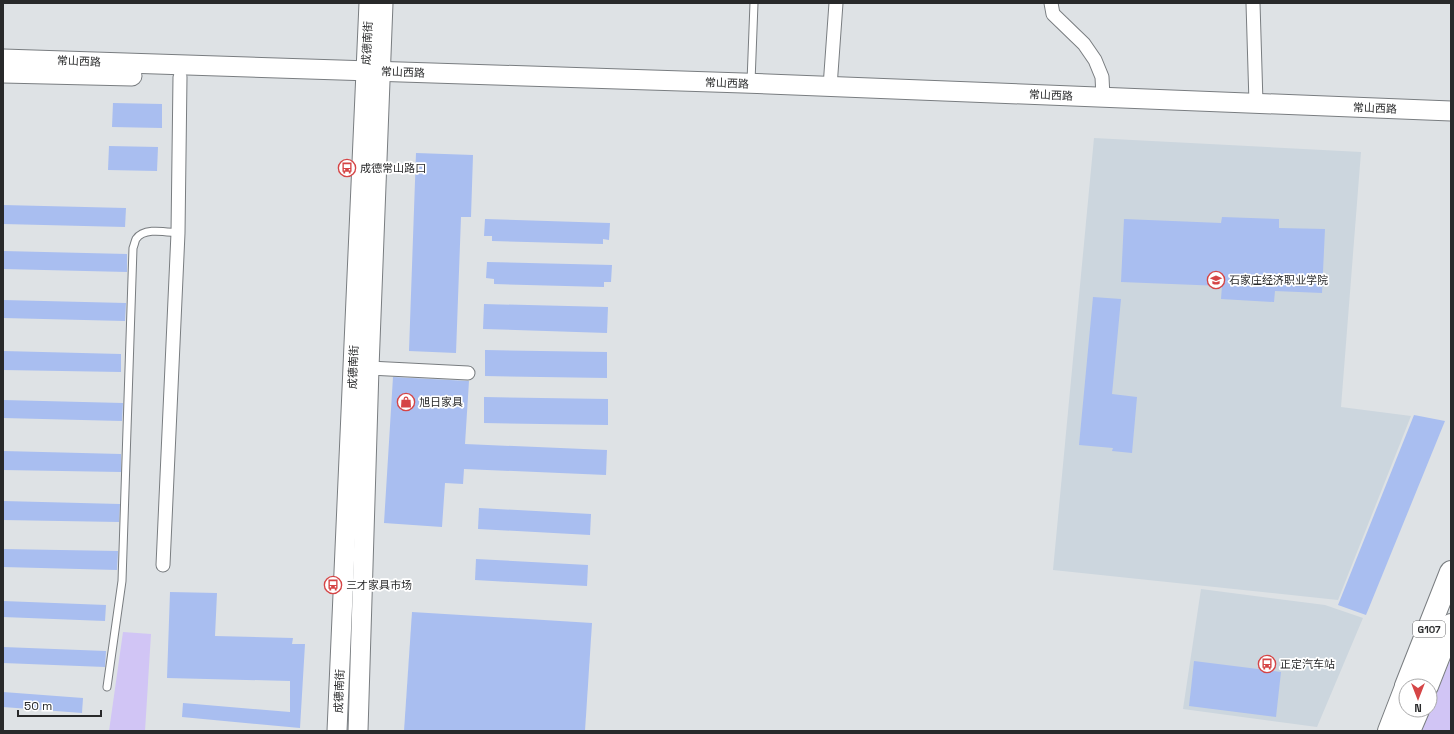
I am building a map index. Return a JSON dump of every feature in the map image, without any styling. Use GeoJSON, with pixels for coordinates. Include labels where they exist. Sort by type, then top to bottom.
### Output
{"type":"FeatureCollection","features":[{"type":"Feature","properties":{"kind":"highway","name":"G107"},"geometry":{"type":"LineString","coordinates":[[1409,678],[1451,572]]}},
{"type":"Feature","properties":{"kind":"highway","name":"G107"},"geometry":{"type":"LineString","coordinates":[[1430,678],[1451,625]]}},
{"type":"Feature","properties":{"kind":"highway","name":"G107"},"geometry":{"type":"LineString","coordinates":[[1388,731],[1398,706]]}},
{"type":"Feature","properties":{"kind":"highway"},"geometry":{"type":"LineString","coordinates":[[1409,731],[1415,718]]}},
{"type":"Feature","properties":{"kind":"main road","name":"成德南街"},"geometry":{"type":"LineString","coordinates":[[358,731],[369,368],[372,77],[369,3]]}},
{"type":"Feature","properties":{"kind":"main road","name":"成德南街"},"geometry":{"type":"LineString","coordinates":[[337,731],[372,77],[383,3]]}},
{"type":"Feature","properties":{"kind":"main road","name":"常山西路"},"geometry":{"type":"LineString","coordinates":[[3,58],[727,96],[1451,124]]}},
{"type":"Feature","properties":{"kind":"main road","name":"常山西路"},"geometry":{"type":"LineString","coordinates":[[3,72],[180,77],[372,77],[750,84],[1451,111]]}},
{"type":"Feature","properties":{"kind":"street"},"geometry":{"type":"LineString","coordinates":[[830,87],[836,3]]}},
{"type":"Feature","properties":{"kind":"street"},"geometry":{"type":"LineString","coordinates":[[1051,3],[1053,14],[1084,44],[1095,60],[1102,77],[1103,98]]}},
{"type":"Feature","properties":{"kind":"street"},"geometry":{"type":"LineString","coordinates":[[1253,3],[1256,103]]}},
{"type":"Feature","properties":{"kind":"street"},"geometry":{"type":"LineString","coordinates":[[163,565],[178,233],[180,77]]}},
{"type":"Feature","properties":{"kind":"street"},"geometry":{"type":"LineString","coordinates":[[369,368],[468,373]]}},
{"type":"Feature","properties":{"kind":"lane"},"geometry":{"type":"LineString","coordinates":[[750,84],[754,3]]}},
{"type":"Feature","properties":{"kind":"lane"},"geometry":{"type":"LineString","coordinates":[[107,687],[122,581],[133,248],[137,238],[143,233],[178,233]]}},
{"type":"Feature","properties":{"kind":"shaded area","name":"石家庄经济职业学院"},"geometry":{"type":"Polygon","coordinates":[[[1094,138],[1361,152],[1341,407],[1411,416],[1338,600],[1053,570],[1094,138]]]}},
{"type":"Feature","properties":{"kind":"shaded area","name":"正定汽车站"},"geometry":{"type":"Polygon","coordinates":[[[1201,589],[1325,605],[1363,618],[1317,727],[1183,709],[1201,589]]]}},
{"type":"Feature","properties":{"kind":"shaded area"},"geometry":{"type":"Polygon","coordinates":[[[123,632],[151,634],[145,731],[109,731],[123,632]]]}},
{"type":"Feature","properties":{"kind":"shaded area"},"geometry":{"type":"Polygon","coordinates":[[[1451,658],[1451,731],[1421,731],[1426,718],[1438,718],[1438,690],[1451,658]]]}},
{"type":"Feature","properties":{"kind":"building"},"geometry":{"type":"Polygon","coordinates":[[[113,103],[162,104],[162,128],[112,127],[113,103]]]}},
{"type":"Feature","properties":{"kind":"building"},"geometry":{"type":"Polygon","coordinates":[[[109,146],[158,147],[157,171],[108,170],[109,146]]]}},
{"type":"Feature","properties":{"kind":"building"},"geometry":{"type":"Polygon","coordinates":[[[416,153],[473,155],[471,217],[461,217],[456,353],[409,351],[416,153]]]}},
{"type":"Feature","properties":{"kind":"building"},"geometry":{"type":"Polygon","coordinates":[[[3,205],[126,208],[125,227],[3,224],[3,205]]]}},
{"type":"Feature","properties":{"kind":"building"},"geometry":{"type":"Polygon","coordinates":[[[1222,217],[1279,219],[1279,228],[1325,229],[1322,293],[1275,291],[1274,302],[1221,299],[1222,286],[1121,282],[1124,219],[1221,223],[1222,217]]]}},
{"type":"Feature","properties":{"kind":"building"},"geometry":{"type":"Polygon","coordinates":[[[485,219],[610,223],[609,240],[603,239],[603,244],[492,241],[492,236],[484,236],[485,219]]]}},
{"type":"Feature","properties":{"kind":"building"},"geometry":{"type":"Polygon","coordinates":[[[3,251],[127,254],[127,272],[3,269],[3,251]]]}},
{"type":"Feature","properties":{"kind":"building"},"geometry":{"type":"Polygon","coordinates":[[[487,262],[612,265],[611,282],[604,282],[604,287],[494,284],[494,279],[486,278],[487,262]]]}},
{"type":"Feature","properties":{"kind":"building"},"geometry":{"type":"Polygon","coordinates":[[[1093,297],[1121,299],[1112,394],[1137,397],[1132,453],[1112,451],[1113,448],[1079,445],[1093,297]]]}},
{"type":"Feature","properties":{"kind":"building"},"geometry":{"type":"Polygon","coordinates":[[[3,300],[126,303],[125,321],[3,318],[3,300]]]}},
{"type":"Feature","properties":{"kind":"building"},"geometry":{"type":"Polygon","coordinates":[[[484,304],[608,307],[607,333],[483,329],[484,304]]]}},
{"type":"Feature","properties":{"kind":"building"},"geometry":{"type":"Polygon","coordinates":[[[485,350],[607,352],[607,378],[485,376],[485,350]]]}},
{"type":"Feature","properties":{"kind":"building"},"geometry":{"type":"Polygon","coordinates":[[[3,351],[121,354],[121,372],[3,370],[3,351]]]}},
{"type":"Feature","properties":{"kind":"building"},"geometry":{"type":"Polygon","coordinates":[[[393,377],[469,381],[465,444],[607,450],[606,475],[464,469],[463,484],[445,483],[442,527],[384,523],[393,377]]]}},
{"type":"Feature","properties":{"kind":"building"},"geometry":{"type":"Polygon","coordinates":[[[484,397],[608,399],[608,425],[484,423],[484,397]]]}},
{"type":"Feature","properties":{"kind":"building"},"geometry":{"type":"Polygon","coordinates":[[[3,400],[123,403],[122,421],[3,418],[3,400]]]}},
{"type":"Feature","properties":{"kind":"building"},"geometry":{"type":"Polygon","coordinates":[[[1414,415],[1445,421],[1366,615],[1338,605],[1414,415]]]}},
{"type":"Feature","properties":{"kind":"building"},"geometry":{"type":"Polygon","coordinates":[[[3,451],[121,454],[121,472],[3,470],[3,451]]]}},
{"type":"Feature","properties":{"kind":"building"},"geometry":{"type":"Polygon","coordinates":[[[3,501],[120,504],[119,522],[3,520],[3,501]]]}},
{"type":"Feature","properties":{"kind":"building"},"geometry":{"type":"Polygon","coordinates":[[[479,508],[591,514],[590,535],[478,529],[479,508]]]}},
{"type":"Feature","properties":{"kind":"building"},"geometry":{"type":"Polygon","coordinates":[[[3,549],[118,551],[117,570],[3,567],[3,549]]]}},
{"type":"Feature","properties":{"kind":"building"},"geometry":{"type":"Polygon","coordinates":[[[476,559],[588,565],[587,586],[475,580],[476,559]]]}},
{"type":"Feature","properties":{"kind":"building"},"geometry":{"type":"Polygon","coordinates":[[[170,592],[217,593],[215,636],[293,638],[292,644],[305,644],[300,728],[182,717],[183,703],[290,712],[290,681],[167,678],[170,592]]]}},
{"type":"Feature","properties":{"kind":"building"},"geometry":{"type":"Polygon","coordinates":[[[3,601],[106,605],[105,621],[3,617],[3,601]]]}},
{"type":"Feature","properties":{"kind":"building"},"geometry":{"type":"Polygon","coordinates":[[[412,612],[592,623],[585,731],[404,731],[412,612]]]}},
{"type":"Feature","properties":{"kind":"building"},"geometry":{"type":"Polygon","coordinates":[[[3,647],[106,651],[105,667],[3,663],[3,647]]]}},
{"type":"Feature","properties":{"kind":"building"},"geometry":{"type":"Polygon","coordinates":[[[1194,661],[1281,672],[1276,717],[1189,706],[1194,661]]]}},
{"type":"Feature","properties":{"kind":"building"},"geometry":{"type":"Polygon","coordinates":[[[3,692],[83,698],[82,713],[3,707],[3,692]]]}},
{"type":"Feature","properties":{"kind":"place","name":"成德常山路口"},"geometry":{"type":"Point","coordinates":[347,168]}},
{"type":"Feature","properties":{"kind":"place","name":"石家庄经济职业学院"},"geometry":{"type":"Point","coordinates":[1216,280]}},
{"type":"Feature","properties":{"kind":"place","name":"旭日家具"},"geometry":{"type":"Point","coordinates":[406,402]}},
{"type":"Feature","properties":{"kind":"place","name":"三才家具市场"},"geometry":{"type":"Point","coordinates":[333,585]}},
{"type":"Feature","properties":{"kind":"place","name":"正定汽车站"},"geometry":{"type":"Point","coordinates":[1267,664]}}]}
